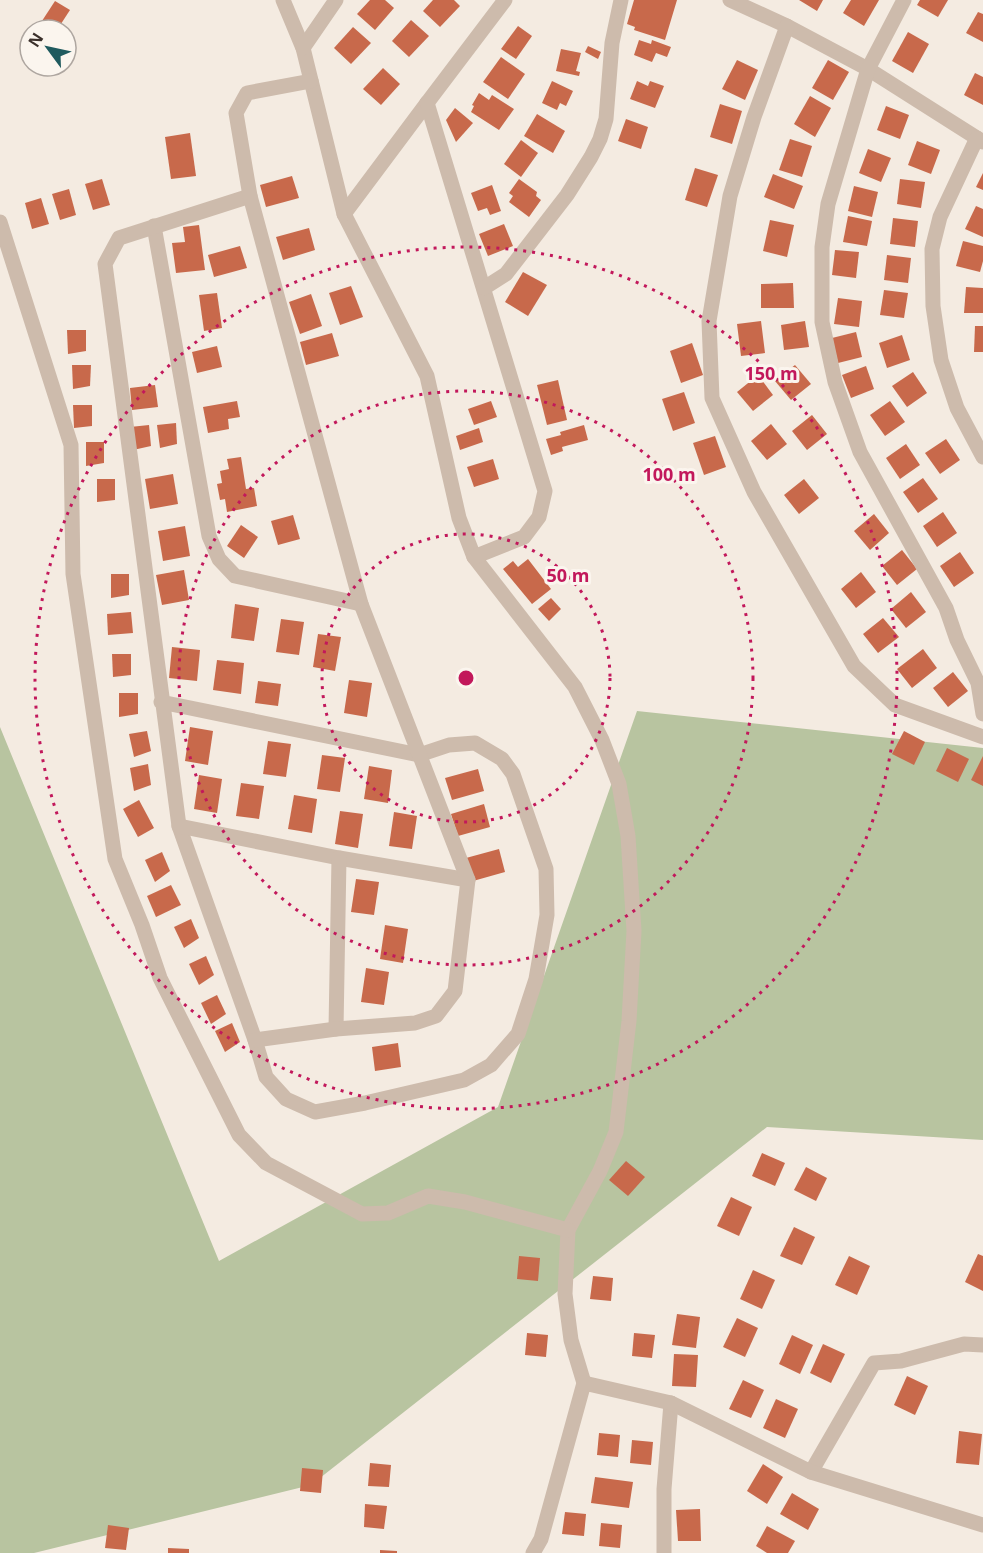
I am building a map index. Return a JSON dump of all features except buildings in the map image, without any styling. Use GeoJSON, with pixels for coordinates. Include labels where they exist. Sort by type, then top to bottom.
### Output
{"type":"FeatureCollection","features":[{"type":"Feature","properties":{"kind":"street"},"geometry":{"type":"LineString","coordinates":[[283,0],[303,48],[344,214],[427,376],[459,518],[474,557],[574,687],[602,740],[619,784],[628,836],[634,931],[629,1021],[616,1132],[600,1171],[568,1230],[565,1294],[571,1340],[584,1383],[541,1539],[532,1553]]}},
{"type":"Feature","properties":{"kind":"street"},"geometry":{"type":"LineString","coordinates":[[303,48],[336,0]]}},
{"type":"Feature","properties":{"kind":"street"},"geometry":{"type":"LineString","coordinates":[[344,214],[505,0]]}},
{"type":"Feature","properties":{"kind":"street"},"geometry":{"type":"LineString","coordinates":[[484,288],[506,274],[567,195],[600,139],[606,119],[612,43],[621,0]]}},
{"type":"Feature","properties":{"kind":"street"},"geometry":{"type":"LineString","coordinates":[[730,0],[868,69],[980,140],[940,218],[932,249],[932,261],[933,306],[941,360],[957,408],[983,457]]}},
{"type":"Feature","properties":{"kind":"street"},"geometry":{"type":"LineString","coordinates":[[904,0],[868,69],[828,204],[822,247],[822,322],[835,382],[860,452],[946,608],[957,640],[978,683],[983,714]]}},
{"type":"Feature","properties":{"kind":"street"},"geometry":{"type":"LineString","coordinates":[[786,26],[754,117],[730,196],[709,321],[712,398],[754,492],[854,666],[895,705],[983,737]]}},
{"type":"Feature","properties":{"kind":"street"},"geometry":{"type":"LineString","coordinates":[[255,1040],[336,1029],[415,1023],[436,1016],[455,991],[468,880],[362,604],[250,196],[236,113],[247,93],[311,81]]}},
{"type":"Feature","properties":{"kind":"street"},"geometry":{"type":"LineString","coordinates":[[427,104],[545,491],[539,517],[524,537],[474,557]]}},
{"type":"Feature","properties":{"kind":"street"},"geometry":{"type":"LineString","coordinates":[[161,702],[419,755],[449,745],[475,743],[502,759],[513,774],[546,869],[547,915],[536,978],[518,1034],[491,1065],[464,1080],[315,1112],[286,1099],[266,1077],[179,826],[161,702],[105,264],[119,238],[250,196]]}},
{"type":"Feature","properties":{"kind":"street"},"geometry":{"type":"LineString","coordinates":[[0,222],[71,445],[73,574],[116,859],[160,978],[239,1135],[266,1163],[362,1214],[388,1213],[428,1196],[465,1202],[568,1230]]}},
{"type":"Feature","properties":{"kind":"street"},"geometry":{"type":"LineString","coordinates":[[154,226],[209,536],[219,559],[235,576],[362,604]]}},
{"type":"Feature","properties":{"kind":"street"},"geometry":{"type":"LineString","coordinates":[[179,826],[339,858],[468,880]]}},
{"type":"Feature","properties":{"kind":"street"},"geometry":{"type":"LineString","coordinates":[[336,1029],[339,858]]}},
{"type":"Feature","properties":{"kind":"street"},"geometry":{"type":"LineString","coordinates":[[811,1472],[873,1363],[901,1361],[964,1344],[983,1345]]}},
{"type":"Feature","properties":{"kind":"street"},"geometry":{"type":"LineString","coordinates":[[584,1383],[671,1403],[811,1472],[983,1526]]}},
{"type":"Feature","properties":{"kind":"street"},"geometry":{"type":"LineString","coordinates":[[664,1553],[664,1489],[671,1403]]}},
{"type":"Feature","properties":{"kind":"green space"},"geometry":{"type":"Polygon","coordinates":[[[637,711],[983,748],[983,1140],[767,1127],[311,1485],[34,1553],[0,1553],[0,727],[219,1261],[498,1107],[637,711]]]}}]}
